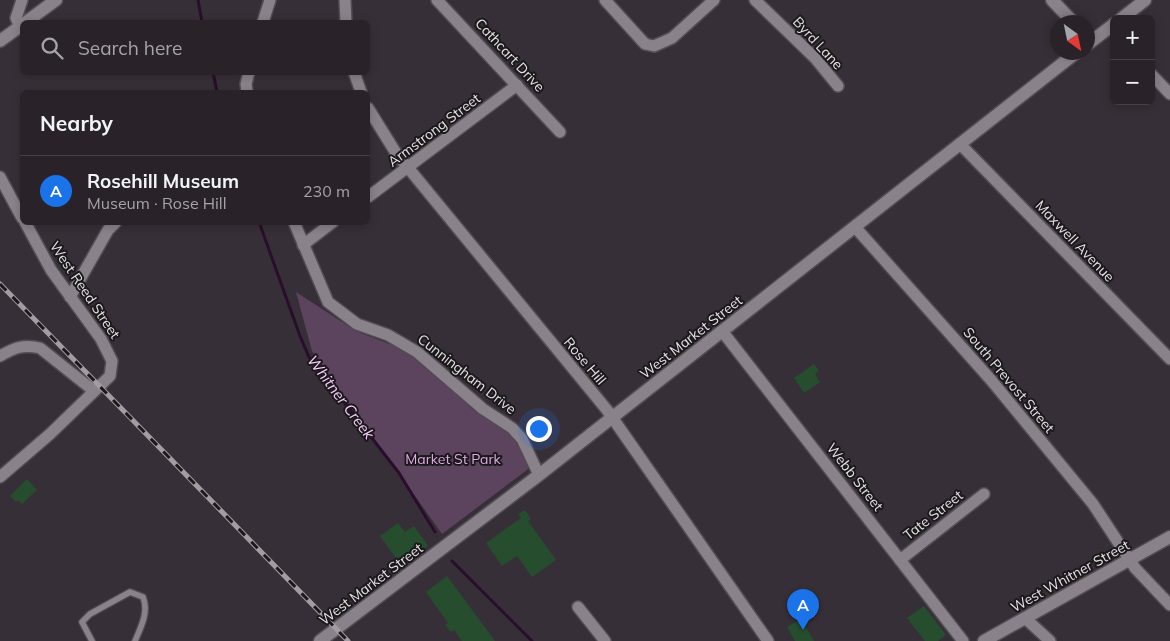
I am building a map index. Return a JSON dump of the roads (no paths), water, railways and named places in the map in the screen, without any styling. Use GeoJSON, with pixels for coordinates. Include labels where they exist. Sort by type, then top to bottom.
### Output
{"type":"FeatureCollection","features":[{"type":"Feature","properties":{"kind":"street"},"geometry":{"type":"LineString","coordinates":[[20,22],[16,18],[22,0]]}},
{"type":"Feature","properties":{"kind":"street"},"geometry":{"type":"LineString","coordinates":[[30,20],[56,0]]}},
{"type":"Feature","properties":{"kind":"street"},"geometry":{"type":"LineString","coordinates":[[264,20],[270,0]]}},
{"type":"Feature","properties":{"kind":"street"},"geometry":{"type":"LineString","coordinates":[[345,0],[346,20]]}},
{"type":"Feature","properties":{"kind":"street","name":"Cathcart Drive"},"geometry":{"type":"LineString","coordinates":[[437,0],[560,132]]}},
{"type":"Feature","properties":{"kind":"street"},"geometry":{"type":"LineString","coordinates":[[605,0],[645,44],[654,46],[672,38],[714,0]]}},
{"type":"Feature","properties":{"kind":"street","name":"Byrd Lane"},"geometry":{"type":"LineString","coordinates":[[755,0],[816,58],[838,86]]}},
{"type":"Feature","properties":{"kind":"street"},"geometry":{"type":"LineString","coordinates":[[1052,0],[1066,15]]}},
{"type":"Feature","properties":{"kind":"street"},"geometry":{"type":"LineString","coordinates":[[1126,15],[1145,0]]}},
{"type":"Feature","properties":{"kind":"street"},"geometry":{"type":"LineString","coordinates":[[0,41],[20,27]]}},
{"type":"Feature","properties":{"kind":"street"},"geometry":{"type":"LineString","coordinates":[[1095,39],[1110,30]]}},
{"type":"Feature","properties":{"kind":"street","name":"West Market Street"},"geometry":{"type":"LineString","coordinates":[[320,641],[539,475],[1067,60]]}},
{"type":"Feature","properties":{"kind":"street"},"geometry":{"type":"LineString","coordinates":[[247,90],[248,75]]}},
{"type":"Feature","properties":{"kind":"street"},"geometry":{"type":"LineString","coordinates":[[355,75],[360,90]]}},
{"type":"Feature","properties":{"kind":"street"},"geometry":{"type":"LineString","coordinates":[[1155,78],[1170,94]]}},
{"type":"Feature","properties":{"kind":"street","name":"Armstrong Street"},"geometry":{"type":"LineString","coordinates":[[370,196],[517,85]]}},
{"type":"Feature","properties":{"kind":"street","name":"Rose Hill"},"geometry":{"type":"LineString","coordinates":[[370,111],[408,168],[612,417],[768,641]]}},
{"type":"Feature","properties":{"kind":"street","name":"Maxwell Avenue"},"geometry":{"type":"LineString","coordinates":[[960,144],[1170,359]]}},
{"type":"Feature","properties":{"kind":"street"},"geometry":{"type":"LineString","coordinates":[[0,177],[20,214]]}},
{"type":"Feature","properties":{"kind":"street","name":"West Reed Street"},"geometry":{"type":"LineString","coordinates":[[0,477],[50,434],[110,376],[112,361],[101,339],[50,270],[27,225]]}},
{"type":"Feature","properties":{"kind":"street"},"geometry":{"type":"LineString","coordinates":[[70,297],[108,230],[113,225]]}},
{"type":"Feature","properties":{"kind":"street","name":"Cunningham Drive"},"geometry":{"type":"LineString","coordinates":[[295,225],[328,302],[356,324],[388,336],[418,352],[483,409],[512,428],[522,438],[539,475]]}},
{"type":"Feature","properties":{"kind":"street"},"geometry":{"type":"LineString","coordinates":[[303,245],[329,225]]}},
{"type":"Feature","properties":{"kind":"street","name":"South Prevost Street"},"geometry":{"type":"LineString","coordinates":[[855,227],[990,380],[1093,504],[1130,560],[1170,605]]}},
{"type":"Feature","properties":{"kind":"street","name":"Webb Street"},"geometry":{"type":"LineString","coordinates":[[722,331],[963,641]]}},
{"type":"Feature","properties":{"kind":"street"},"geometry":{"type":"LineString","coordinates":[[0,356],[16,347],[29,346],[40,348],[94,391]]}},
{"type":"Feature","properties":{"kind":"street","name":"Tate Street"},"geometry":{"type":"LineString","coordinates":[[900,560],[984,494]]}},
{"type":"Feature","properties":{"kind":"street","name":"West Whitner Street"},"geometry":{"type":"LineString","coordinates":[[984,641],[1170,537]]}},
{"type":"Feature","properties":{"kind":"street"},"geometry":{"type":"LineString","coordinates":[[578,607],[605,641]]}},
{"type":"Feature","properties":{"kind":"street"},"geometry":{"type":"LineString","coordinates":[[1025,618],[1050,641]]}},
{"type":"Feature","properties":{"kind":"lane"},"geometry":{"type":"LineString","coordinates":[[92,641],[82,622],[90,614],[130,592],[143,597],[146,604],[144,618],[135,641]]}},
{"type":"Feature","properties":{"kind":"waterway","name":"Whitner Creek"},"geometry":{"type":"LineString","coordinates":[[198,0],[202,20]]}},
{"type":"Feature","properties":{"kind":"waterway","name":"Whitner Creek"},"geometry":{"type":"LineString","coordinates":[[214,75],[217,90]]}},
{"type":"Feature","properties":{"kind":"waterway","name":"Whitner Creek"},"geometry":{"type":"LineString","coordinates":[[260,225],[309,357],[399,473],[435,532]]}},
{"type":"Feature","properties":{"kind":"waterway","name":"Whitner Creek"},"geometry":{"type":"LineString","coordinates":[[452,561],[532,641]]}},
{"type":"Feature","properties":{"kind":"railway"},"geometry":{"type":"LineString","coordinates":[[0,284],[348,641]]}},
{"type":"Feature","properties":{"kind":"place","name":"Rosehill Museum"},"geometry":{"type":"Point","coordinates":[803,630]}},
{"type":"Feature","properties":{"kind":"park label","name":"Market St Park"},"geometry":{"type":"Point","coordinates":[453,459]}}]}
